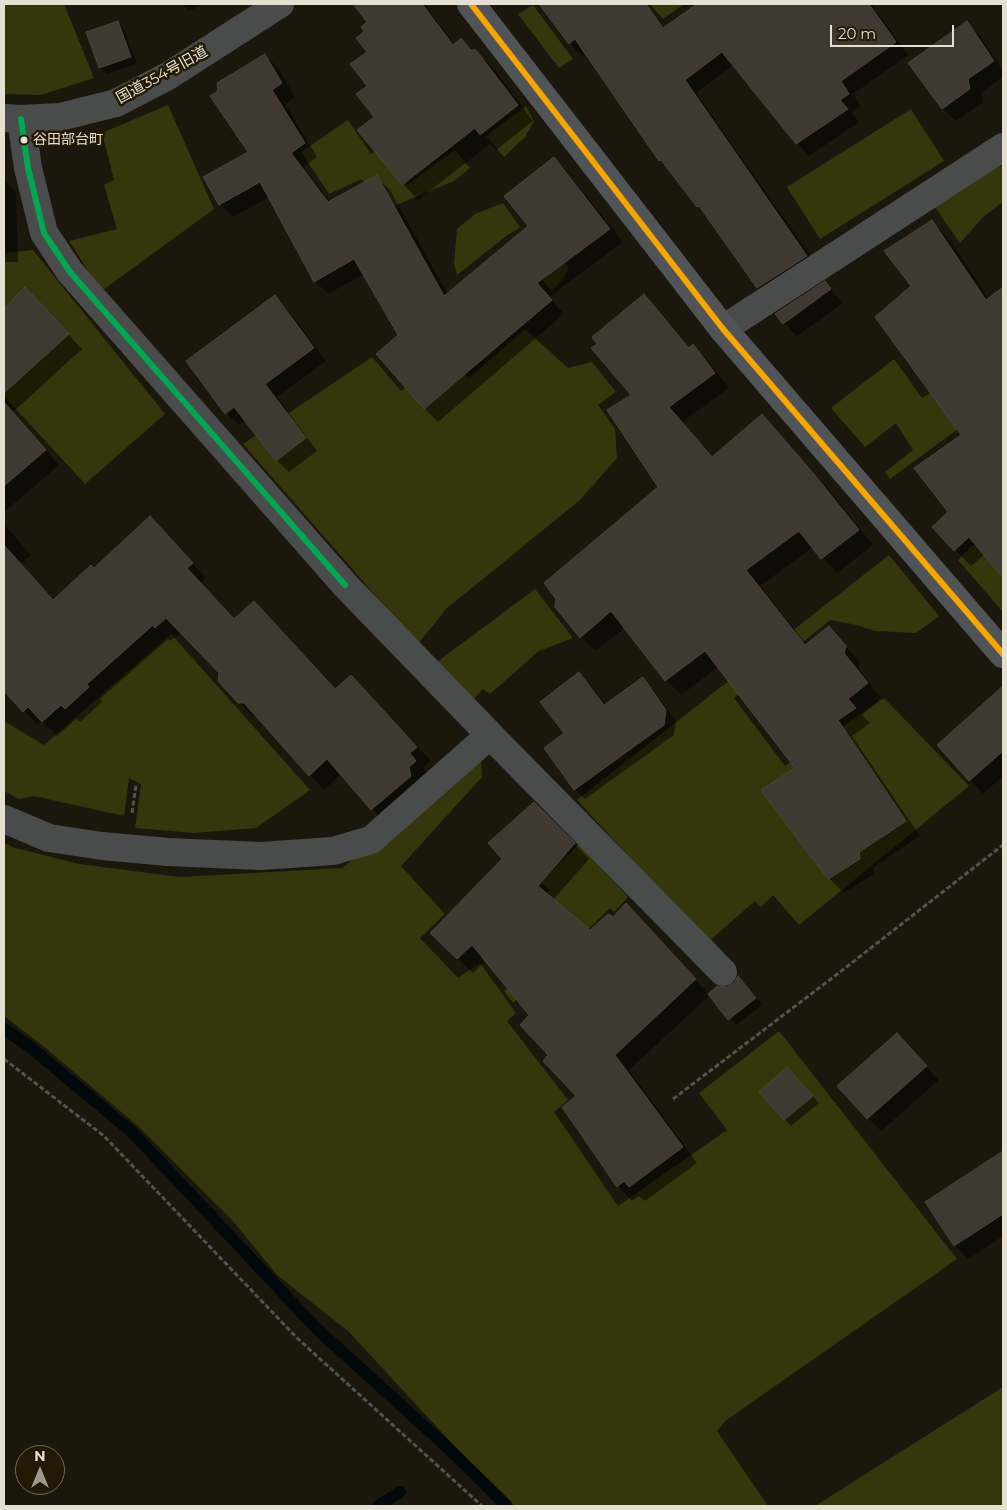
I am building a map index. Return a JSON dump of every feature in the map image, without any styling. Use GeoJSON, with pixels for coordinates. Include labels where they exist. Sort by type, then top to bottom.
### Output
{"type":"FeatureCollection","features":[{"type":"Feature","properties":{"kind":"main road"},"geometry":{"type":"LineString","coordinates":[[471,4],[723,329],[1003,654]]}},
{"type":"Feature","properties":{"kind":"street","name":"国道354号旧道"},"geometry":{"type":"LineString","coordinates":[[12,119],[60,117],[116,102],[168,76],[280,4]]}},
{"type":"Feature","properties":{"kind":"street"},"geometry":{"type":"LineString","coordinates":[[12,119],[28,168],[44,233],[70,272],[344,585],[723,972]]}},
{"type":"Feature","properties":{"kind":"street"},"geometry":{"type":"LineString","coordinates":[[723,329],[1003,147]]}},
{"type":"Feature","properties":{"kind":"street"},"geometry":{"type":"LineString","coordinates":[[4,820],[49,838],[102,846],[168,852],[261,856],[333,850],[371,840],[490,736]]}},
{"type":"Feature","properties":{"kind":"path"},"geometry":{"type":"LineString","coordinates":[[673,1098],[832,978],[1003,845]]}},
{"type":"Feature","properties":{"kind":"path"},"geometry":{"type":"LineString","coordinates":[[4,1059],[104,1136],[297,1338],[482,1506]]}},
{"type":"Feature","properties":{"kind":"shaded area"},"geometry":{"type":"Polygon","coordinates":[[[4,4],[64,4],[94,78],[41,95],[4,94],[4,4]]]}},
{"type":"Feature","properties":{"kind":"shaded area"},"geometry":{"type":"Polygon","coordinates":[[[650,4],[684,4],[663,19],[650,4]]]}},
{"type":"Feature","properties":{"kind":"shaded area"},"geometry":{"type":"Polygon","coordinates":[[[533,5],[573,59],[559,68],[518,14],[533,5]]]}},
{"type":"Feature","properties":{"kind":"shaded area"},"geometry":{"type":"Polygon","coordinates":[[[168,105],[214,209],[103,290],[92,277],[69,241],[117,229],[104,185],[114,180],[102,133],[168,105]]]}},
{"type":"Feature","properties":{"kind":"shaded area"},"geometry":{"type":"Polygon","coordinates":[[[526,106],[534,121],[525,137],[504,157],[486,136],[526,106]]]}},
{"type":"Feature","properties":{"kind":"shaded area"},"geometry":{"type":"Polygon","coordinates":[[[911,109],[944,161],[820,239],[787,187],[911,109]]]}},
{"type":"Feature","properties":{"kind":"shaded area"},"geometry":{"type":"Polygon","coordinates":[[[348,120],[371,154],[379,149],[407,185],[455,150],[470,168],[454,181],[382,211],[362,179],[329,194],[301,152],[348,120]]]}},
{"type":"Feature","properties":{"kind":"shaded area"},"geometry":{"type":"Polygon","coordinates":[[[1000,164],[1003,170],[1003,202],[984,216],[960,243],[934,206],[1000,164]]]}},
{"type":"Feature","properties":{"kind":"shaded area"},"geometry":{"type":"Polygon","coordinates":[[[503,203],[520,227],[457,275],[454,264],[457,229],[475,214],[503,203]]]}},
{"type":"Feature","properties":{"kind":"shaded area"},"geometry":{"type":"Polygon","coordinates":[[[536,223],[569,268],[552,291],[511,244],[536,223]]]}},
{"type":"Feature","properties":{"kind":"shaded area"},"geometry":{"type":"Polygon","coordinates":[[[33,250],[165,414],[85,484],[4,396],[4,253],[33,250]]]}},
{"type":"Feature","properties":{"kind":"shaded area"},"geometry":{"type":"Polygon","coordinates":[[[525,329],[568,368],[592,362],[616,392],[598,405],[615,429],[617,458],[580,500],[446,609],[418,644],[243,444],[372,357],[401,391],[448,352],[469,378],[525,329]]]}},
{"type":"Feature","properties":{"kind":"shaded area"},"geometry":{"type":"Polygon","coordinates":[[[894,359],[922,398],[953,378],[967,394],[1003,367],[1003,396],[890,479],[885,472],[913,450],[896,423],[865,447],[831,408],[894,359]]]}},
{"type":"Feature","properties":{"kind":"shaded area"},"geometry":{"type":"Polygon","coordinates":[[[1003,523],[1003,612],[958,560],[971,547],[1003,523]]]}},
{"type":"Feature","properties":{"kind":"shaded area"},"geometry":{"type":"Polygon","coordinates":[[[889,555],[939,616],[916,633],[875,631],[857,625],[830,620],[734,698],[785,766],[884,698],[969,786],[799,925],[773,895],[761,907],[755,901],[708,942],[577,800],[889,555]]]}},
{"type":"Feature","properties":{"kind":"shaded area"},"geometry":{"type":"Polygon","coordinates":[[[535,589],[573,638],[539,651],[490,694],[483,689],[472,701],[437,662],[535,589]]]}},
{"type":"Feature","properties":{"kind":"shaded area"},"geometry":{"type":"Polygon","coordinates":[[[171,634],[310,790],[256,828],[194,833],[135,828],[141,784],[129,778],[124,816],[34,796],[19,799],[4,791],[4,721],[44,745],[171,634]]]}},
{"type":"Feature","properties":{"kind":"shaded area"},"geometry":{"type":"Polygon","coordinates":[[[481,757],[482,777],[401,866],[445,914],[420,938],[458,978],[480,963],[516,1013],[507,1021],[568,1100],[554,1112],[618,1206],[727,1130],[699,1093],[779,1031],[957,1259],[725,1421],[717,1431],[768,1506],[510,1506],[348,1331],[277,1275],[232,1220],[139,1127],[42,1045],[4,1016],[4,842],[12,847],[79,864],[180,877],[342,868],[481,757]]]}},
{"type":"Feature","properties":{"kind":"shaded area"},"geometry":{"type":"Polygon","coordinates":[[[579,844],[628,897],[614,912],[610,908],[513,1003],[504,991],[528,972],[544,896],[550,890],[541,882],[579,844]]]}},
{"type":"Feature","properties":{"kind":"shaded area"},"geometry":{"type":"Polygon","coordinates":[[[1003,1387],[1003,1506],[815,1506],[1003,1387]]]}},
{"type":"Feature","properties":{"kind":"building"},"geometry":{"type":"Polygon","coordinates":[[[353,4],[422,4],[453,45],[461,38],[471,50],[476,50],[518,105],[480,135],[475,128],[402,185],[357,130],[374,117],[356,94],[367,86],[350,64],[367,52],[356,38],[364,32],[361,27],[367,22],[353,4]]]}},
{"type":"Feature","properties":{"kind":"building"},"geometry":{"type":"Polygon","coordinates":[[[539,4],[646,4],[663,28],[697,4],[869,4],[896,42],[841,81],[849,94],[840,100],[848,109],[796,144],[722,52],[685,80],[807,256],[757,288],[699,206],[697,207],[661,160],[659,161],[575,39],[569,44],[539,4]]]}},
{"type":"Feature","properties":{"kind":"building"},"geometry":{"type":"Polygon","coordinates":[[[118,21],[131,57],[99,68],[86,32],[118,21]]]}},
{"type":"Feature","properties":{"kind":"building"},"geometry":{"type":"Polygon","coordinates":[[[967,21],[994,61],[968,79],[970,89],[942,109],[908,63],[967,21]]]}},
{"type":"Feature","properties":{"kind":"building"},"geometry":{"type":"Polygon","coordinates":[[[265,54],[282,83],[272,90],[305,143],[291,153],[328,202],[377,175],[444,296],[528,226],[504,196],[554,157],[610,229],[537,283],[552,300],[424,409],[376,354],[398,335],[354,259],[314,282],[260,182],[219,205],[203,177],[248,152],[210,96],[218,91],[217,83],[265,54]]]}},
{"type":"Feature","properties":{"kind":"building"},"geometry":{"type":"Polygon","coordinates":[[[932,220],[986,300],[1003,287],[1003,578],[969,537],[954,551],[932,527],[948,512],[914,468],[961,435],[875,317],[911,286],[884,251],[932,220]]]}},
{"type":"Feature","properties":{"kind":"building"},"geometry":{"type":"Polygon","coordinates":[[[825,281],[831,289],[783,324],[775,314],[825,281]]]}},
{"type":"Feature","properties":{"kind":"building"},"geometry":{"type":"Polygon","coordinates":[[[25,287],[69,334],[4,393],[4,309],[25,287]]]}},
{"type":"Feature","properties":{"kind":"building"},"geometry":{"type":"Polygon","coordinates":[[[644,294],[689,348],[693,344],[715,373],[669,407],[712,457],[762,414],[859,530],[821,559],[799,531],[746,570],[805,645],[829,626],[846,646],[844,653],[868,683],[848,699],[856,708],[838,720],[906,821],[859,852],[860,859],[828,879],[761,790],[795,768],[705,651],[665,681],[611,611],[580,638],[555,607],[556,599],[544,583],[658,487],[607,410],[631,395],[591,348],[597,344],[592,337],[644,294]]]}},
{"type":"Feature","properties":{"kind":"building"},"geometry":{"type":"Polygon","coordinates":[[[275,295],[314,348],[265,384],[306,438],[276,461],[234,407],[225,414],[186,361],[275,295]]]}},
{"type":"Feature","properties":{"kind":"building"},"geometry":{"type":"Polygon","coordinates":[[[4,402],[46,450],[4,486],[4,402]]]}},
{"type":"Feature","properties":{"kind":"building"},"geometry":{"type":"Polygon","coordinates":[[[150,516],[193,563],[187,568],[234,619],[254,601],[335,689],[351,675],[417,747],[410,753],[416,761],[409,767],[411,776],[371,810],[327,759],[309,776],[244,703],[238,703],[218,681],[219,673],[166,618],[155,628],[153,625],[87,684],[89,687],[65,709],[61,705],[42,722],[28,707],[23,712],[4,691],[4,545],[53,600],[91,565],[94,568],[150,516]]]}},
{"type":"Feature","properties":{"kind":"building"},"geometry":{"type":"Polygon","coordinates":[[[579,672],[604,705],[643,677],[666,710],[664,725],[574,790],[544,748],[564,733],[540,702],[579,672]]]}},
{"type":"Feature","properties":{"kind":"building"},"geometry":{"type":"Polygon","coordinates":[[[1003,686],[1003,751],[969,781],[937,745],[1003,686]]]}},
{"type":"Feature","properties":{"kind":"building"},"geometry":{"type":"Polygon","coordinates":[[[534,802],[575,843],[538,886],[590,930],[608,914],[613,917],[626,903],[696,979],[615,1055],[683,1147],[629,1187],[624,1181],[617,1187],[562,1107],[576,1096],[543,1061],[548,1055],[520,1025],[529,1015],[472,945],[457,959],[430,933],[502,859],[488,843],[534,802]]]}},
{"type":"Feature","properties":{"kind":"building"},"geometry":{"type":"Polygon","coordinates":[[[738,976],[756,998],[728,1020],[708,994],[717,986],[726,987],[734,983],[738,976]]]}},
{"type":"Feature","properties":{"kind":"building"},"geometry":{"type":"Polygon","coordinates":[[[897,1033],[927,1066],[867,1119],[837,1086],[897,1033]]]}},
{"type":"Feature","properties":{"kind":"building"},"geometry":{"type":"Polygon","coordinates":[[[787,1067],[813,1096],[784,1120],[759,1092],[787,1067]]]}},
{"type":"Feature","properties":{"kind":"building"},"geometry":{"type":"Polygon","coordinates":[[[1003,1151],[1003,1214],[954,1246],[925,1202],[1003,1151]]]}},
{"type":"Feature","properties":{"kind":"waterway"},"geometry":{"type":"LineString","coordinates":[[4,1029],[29,1046],[133,1133],[317,1329],[446,1446],[507,1506]]}},
{"type":"Feature","properties":{"kind":"waterway"},"geometry":{"type":"LineString","coordinates":[[378,1506],[400,1492]]}},
{"type":"Feature","properties":{"kind":"transit line"},"geometry":{"type":"LineString","coordinates":[[471,4],[723,329],[1003,654]]}},
{"type":"Feature","properties":{"kind":"transit line"},"geometry":{"type":"LineString","coordinates":[[21,119],[28,168],[44,233],[70,272],[345,585]]}},
{"type":"Feature","properties":{"kind":"place","name":"谷田部台町"},"geometry":{"type":"Point","coordinates":[24,140]}}]}
